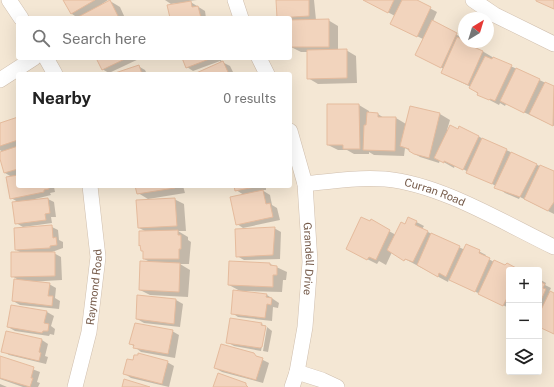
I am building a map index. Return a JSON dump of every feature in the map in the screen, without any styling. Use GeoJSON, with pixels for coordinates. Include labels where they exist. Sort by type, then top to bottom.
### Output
{"type":"FeatureCollection","features":[{"type":"Feature","properties":{"kind":"street"},"geometry":{"type":"LineString","coordinates":[[9,0],[20,16]]}},
{"type":"Feature","properties":{"kind":"street"},"geometry":{"type":"LineString","coordinates":[[235,0],[240,16]]}},
{"type":"Feature","properties":{"kind":"street"},"geometry":{"type":"LineString","coordinates":[[473,0],[495,15],[554,44]]}},
{"type":"Feature","properties":{"kind":"street"},"geometry":{"type":"LineString","coordinates":[[0,80],[31,60]]}},
{"type":"Feature","properties":{"kind":"street"},"geometry":{"type":"LineString","coordinates":[[47,60],[54,72]]}},
{"type":"Feature","properties":{"kind":"street"},"geometry":{"type":"LineString","coordinates":[[260,60],[266,72]]}},
{"type":"Feature","properties":{"kind":"street","name":"Grandell Drive"},"geometry":{"type":"LineString","coordinates":[[292,138],[305,184],[308,209],[310,276],[305,327],[297,372],[292,387]]}},
{"type":"Feature","properties":{"kind":"street","name":"Curran Road"},"geometry":{"type":"LineString","coordinates":[[305,184],[369,179],[386,180],[415,185],[462,203],[554,247]]}},
{"type":"Feature","properties":{"kind":"street","name":"Raymond Road"},"geometry":{"type":"LineString","coordinates":[[75,387],[89,332],[98,257],[90,188]]}},
{"type":"Feature","properties":{"kind":"street"},"geometry":{"type":"LineString","coordinates":[[297,372],[322,380],[337,387]]}},
{"type":"Feature","properties":{"kind":"shaded area"},"geometry":{"type":"Polygon","coordinates":[[[0,0],[554,0],[554,387],[0,387],[0,0]]]}},
{"type":"Feature","properties":{"kind":"building"},"geometry":{"type":"Polygon","coordinates":[[[63,0],[95,0],[71,14],[63,0]]]}},
{"type":"Feature","properties":{"kind":"building"},"geometry":{"type":"Polygon","coordinates":[[[110,0],[118,16],[80,16],[110,0]]]}},
{"type":"Feature","properties":{"kind":"building"},"geometry":{"type":"Polygon","coordinates":[[[276,0],[309,0],[309,16],[277,16],[276,0]]]}},
{"type":"Feature","properties":{"kind":"building"},"geometry":{"type":"Polygon","coordinates":[[[363,0],[394,0],[388,13],[363,0]]]}},
{"type":"Feature","properties":{"kind":"building"},"geometry":{"type":"Polygon","coordinates":[[[402,0],[417,0],[431,7],[417,37],[390,24],[402,0]]]}},
{"type":"Feature","properties":{"kind":"building"},"geometry":{"type":"Polygon","coordinates":[[[554,0],[554,9],[536,1],[554,0]]]}},
{"type":"Feature","properties":{"kind":"building"},"geometry":{"type":"Polygon","coordinates":[[[191,1],[192,7],[198,6],[200,16],[170,16],[167,5],[191,1]]]}},
{"type":"Feature","properties":{"kind":"building"},"geometry":{"type":"Polygon","coordinates":[[[329,19],[329,47],[292,47],[292,20],[329,19]]]}},
{"type":"Feature","properties":{"kind":"building"},"geometry":{"type":"Polygon","coordinates":[[[432,20],[457,33],[441,68],[415,55],[432,20]]]}},
{"type":"Feature","properties":{"kind":"building"},"geometry":{"type":"Polygon","coordinates":[[[457,37],[458,48],[476,48],[483,51],[468,85],[441,73],[457,37]]]}},
{"type":"Feature","properties":{"kind":"building"},"geometry":{"type":"Polygon","coordinates":[[[347,49],[347,78],[307,79],[307,50],[347,49]]]}},
{"type":"Feature","properties":{"kind":"building"},"geometry":{"type":"Polygon","coordinates":[[[485,56],[492,59],[493,57],[512,65],[495,101],[477,95],[478,93],[469,88],[485,56]]]}},
{"type":"Feature","properties":{"kind":"building"},"geometry":{"type":"Polygon","coordinates":[[[97,60],[123,60],[102,70],[97,60]]]}},
{"type":"Feature","properties":{"kind":"building"},"geometry":{"type":"Polygon","coordinates":[[[183,60],[207,60],[186,68],[183,60]]]}},
{"type":"Feature","properties":{"kind":"building"},"geometry":{"type":"Polygon","coordinates":[[[223,61],[228,72],[198,72],[223,61]]]}},
{"type":"Feature","properties":{"kind":"building"},"geometry":{"type":"Polygon","coordinates":[[[139,65],[141,72],[118,72],[139,65]]]}},
{"type":"Feature","properties":{"kind":"building"},"geometry":{"type":"Polygon","coordinates":[[[516,68],[540,79],[524,113],[500,101],[516,68]]]}},
{"type":"Feature","properties":{"kind":"building"},"geometry":{"type":"Polygon","coordinates":[[[545,82],[554,86],[553,126],[529,114],[545,82]]]}},
{"type":"Feature","properties":{"kind":"building"},"geometry":{"type":"Polygon","coordinates":[[[327,104],[359,104],[360,149],[343,149],[343,145],[327,145],[327,104]]]}},
{"type":"Feature","properties":{"kind":"building"},"geometry":{"type":"Polygon","coordinates":[[[410,106],[440,113],[429,158],[414,154],[409,151],[409,149],[400,146],[410,106]]]}},
{"type":"Feature","properties":{"kind":"building"},"geometry":{"type":"Polygon","coordinates":[[[367,112],[378,113],[378,117],[396,117],[395,151],[363,150],[364,125],[366,125],[367,112]]]}},
{"type":"Feature","properties":{"kind":"building"},"geometry":{"type":"Polygon","coordinates":[[[16,118],[16,141],[0,146],[0,123],[16,118]]]}},
{"type":"Feature","properties":{"kind":"building"},"geometry":{"type":"Polygon","coordinates":[[[450,125],[458,129],[459,126],[479,136],[463,170],[434,158],[450,125]]]}},
{"type":"Feature","properties":{"kind":"building"},"geometry":{"type":"Polygon","coordinates":[[[482,138],[507,149],[492,184],[466,173],[482,138]]]}},
{"type":"Feature","properties":{"kind":"building"},"geometry":{"type":"Polygon","coordinates":[[[16,147],[16,170],[4,173],[0,159],[0,152],[16,147]]]}},
{"type":"Feature","properties":{"kind":"building"},"geometry":{"type":"Polygon","coordinates":[[[511,152],[537,164],[520,197],[494,188],[511,152]]]}},
{"type":"Feature","properties":{"kind":"building"},"geometry":{"type":"Polygon","coordinates":[[[540,165],[554,171],[554,202],[548,211],[524,199],[540,165]]]}},
{"type":"Feature","properties":{"kind":"building"},"geometry":{"type":"Polygon","coordinates":[[[16,175],[16,188],[49,189],[44,190],[44,192],[10,199],[6,177],[16,175]]]}},
{"type":"Feature","properties":{"kind":"building"},"geometry":{"type":"Polygon","coordinates":[[[136,188],[175,188],[137,194],[136,188]]]}},
{"type":"Feature","properties":{"kind":"building"},"geometry":{"type":"Polygon","coordinates":[[[234,188],[250,188],[235,191],[234,188]]]}},
{"type":"Feature","properties":{"kind":"building"},"geometry":{"type":"Polygon","coordinates":[[[263,190],[266,204],[270,203],[273,217],[236,225],[230,197],[263,190]]]}},
{"type":"Feature","properties":{"kind":"building"},"geometry":{"type":"Polygon","coordinates":[[[48,198],[50,213],[45,214],[46,220],[15,224],[12,202],[48,198]]]}},
{"type":"Feature","properties":{"kind":"building"},"geometry":{"type":"Polygon","coordinates":[[[175,198],[177,226],[138,228],[136,200],[175,198]]]}},
{"type":"Feature","properties":{"kind":"building"},"geometry":{"type":"Polygon","coordinates":[[[361,217],[370,221],[371,219],[390,230],[376,260],[369,257],[367,260],[346,249],[361,217]]]}},
{"type":"Feature","properties":{"kind":"building"},"geometry":{"type":"Polygon","coordinates":[[[408,217],[417,221],[415,225],[428,231],[413,262],[405,259],[404,261],[387,250],[401,222],[405,224],[408,217]]]}},
{"type":"Feature","properties":{"kind":"building"},"geometry":{"type":"Polygon","coordinates":[[[52,225],[53,238],[56,237],[57,245],[50,246],[50,248],[15,250],[14,228],[52,225]]]}},
{"type":"Feature","properties":{"kind":"building"},"geometry":{"type":"Polygon","coordinates":[[[275,227],[273,255],[236,257],[235,229],[275,227]]]}},
{"type":"Feature","properties":{"kind":"building"},"geometry":{"type":"Polygon","coordinates":[[[178,230],[178,235],[181,235],[179,259],[143,259],[143,251],[141,251],[140,245],[139,246],[139,231],[178,230]]]}},
{"type":"Feature","properties":{"kind":"building"},"geometry":{"type":"Polygon","coordinates":[[[431,233],[460,246],[446,277],[439,273],[438,277],[417,265],[431,233]]]}},
{"type":"Feature","properties":{"kind":"building"},"geometry":{"type":"Polygon","coordinates":[[[466,244],[480,250],[479,253],[490,258],[475,292],[449,280],[466,244]]]}},
{"type":"Feature","properties":{"kind":"building"},"geometry":{"type":"Polygon","coordinates":[[[11,252],[55,252],[55,276],[11,277],[11,252]]]}},
{"type":"Feature","properties":{"kind":"building"},"geometry":{"type":"Polygon","coordinates":[[[494,260],[505,265],[507,263],[514,267],[506,267],[506,300],[503,306],[478,294],[494,260]]]}},
{"type":"Feature","properties":{"kind":"building"},"geometry":{"type":"Polygon","coordinates":[[[140,261],[180,263],[179,292],[139,290],[140,261]]]}},
{"type":"Feature","properties":{"kind":"building"},"geometry":{"type":"Polygon","coordinates":[[[229,261],[270,263],[270,265],[277,266],[277,275],[273,275],[273,287],[228,285],[229,261]]]}},
{"type":"Feature","properties":{"kind":"building"},"geometry":{"type":"Polygon","coordinates":[[[14,279],[50,283],[48,296],[53,296],[52,306],[12,301],[14,279]]]}},
{"type":"Feature","properties":{"kind":"building"},"geometry":{"type":"Polygon","coordinates":[[[542,282],[545,284],[543,288],[546,289],[542,298],[542,282]]]}},
{"type":"Feature","properties":{"kind":"building"},"geometry":{"type":"Polygon","coordinates":[[[233,290],[267,294],[266,297],[272,298],[271,305],[267,304],[265,318],[231,314],[233,290]]]}},
{"type":"Feature","properties":{"kind":"building"},"geometry":{"type":"Polygon","coordinates":[[[550,291],[554,293],[554,334],[542,328],[542,308],[550,291]]]}},
{"type":"Feature","properties":{"kind":"building"},"geometry":{"type":"Polygon","coordinates":[[[137,295],[176,299],[174,324],[136,319],[137,295]]]}},
{"type":"Feature","properties":{"kind":"building"},"geometry":{"type":"Polygon","coordinates":[[[11,305],[47,311],[44,323],[49,324],[48,331],[43,331],[42,333],[7,327],[11,305]]]}},
{"type":"Feature","properties":{"kind":"building"},"geometry":{"type":"Polygon","coordinates":[[[230,318],[262,323],[261,325],[266,326],[262,347],[260,348],[226,343],[230,318]]]}},
{"type":"Feature","properties":{"kind":"building"},"geometry":{"type":"Polygon","coordinates":[[[135,323],[173,330],[168,354],[133,348],[134,345],[129,344],[135,323]]]}},
{"type":"Feature","properties":{"kind":"building"},"geometry":{"type":"Polygon","coordinates":[[[6,331],[42,339],[39,352],[41,353],[39,361],[1,352],[6,331]]]}},
{"type":"Feature","properties":{"kind":"building"},"geometry":{"type":"Polygon","coordinates":[[[221,344],[254,353],[256,356],[263,358],[256,380],[214,368],[221,344]]]}},
{"type":"Feature","properties":{"kind":"building"},"geometry":{"type":"Polygon","coordinates":[[[138,353],[168,361],[162,384],[123,374],[127,359],[133,360],[134,355],[138,355],[138,353]]]}},
{"type":"Feature","properties":{"kind":"building"},"geometry":{"type":"Polygon","coordinates":[[[0,356],[34,367],[30,387],[0,378],[0,356]]]}},
{"type":"Feature","properties":{"kind":"building"},"geometry":{"type":"Polygon","coordinates":[[[218,373],[246,383],[248,387],[213,387],[218,373]]]}},
{"type":"Feature","properties":{"kind":"building"},"geometry":{"type":"Polygon","coordinates":[[[124,379],[150,387],[122,387],[124,379]]]}}]}
